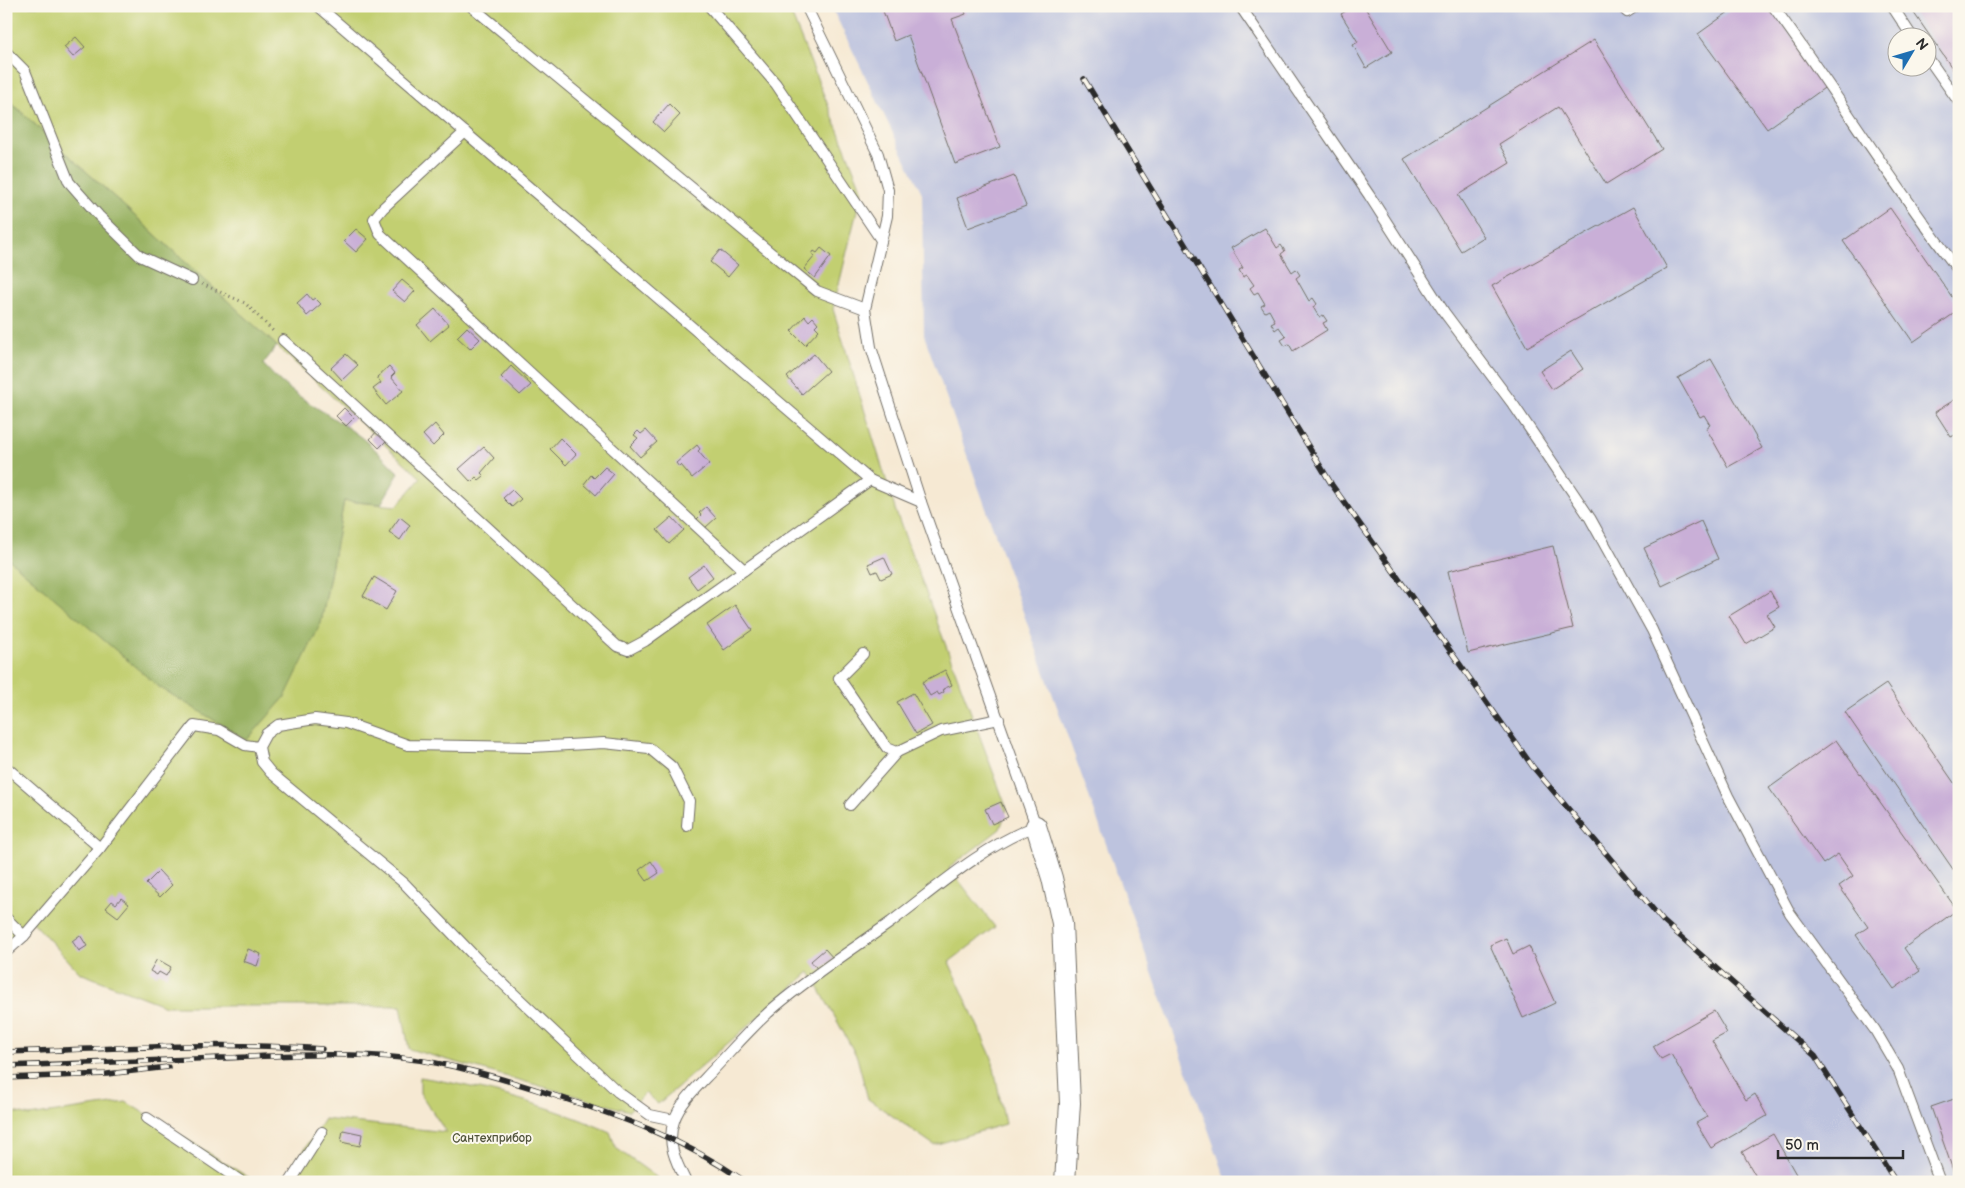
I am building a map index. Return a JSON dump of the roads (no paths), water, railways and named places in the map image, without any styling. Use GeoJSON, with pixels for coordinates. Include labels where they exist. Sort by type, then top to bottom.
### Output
{"type":"FeatureCollection","features":[{"type":"Feature","properties":{"kind":"street"},"geometry":{"type":"LineString","coordinates":[[1036,826],[1052,878],[1062,923],[1070,1103],[1065,1182]]}},
{"type":"Feature","properties":{"kind":"lane"},"geometry":{"type":"LineString","coordinates":[[318,6],[870,480],[921,502]]}},
{"type":"Feature","properties":{"kind":"lane"},"geometry":{"type":"LineString","coordinates":[[470,6],[817,291],[865,309]]}},
{"type":"Feature","properties":{"kind":"lane"},"geometry":{"type":"LineString","coordinates":[[709,6],[776,84],[881,240]]}},
{"type":"Feature","properties":{"kind":"lane"},"geometry":{"type":"LineString","coordinates":[[686,1182],[674,1159],[670,1137],[674,1120],[680,1108],[703,1080],[777,1006],[949,878],[1012,836],[1036,826],[921,502],[871,347],[865,309],[887,216],[888,190],[878,154],[806,6]]}},
{"type":"Feature","properties":{"kind":"lane"},"geometry":{"type":"LineString","coordinates":[[1240,6],[1369,195],[1444,312],[1515,406],[1590,518],[1652,630],[1728,796],[1790,913],[1874,1030],[1898,1070],[1940,1182]]}},
{"type":"Feature","properties":{"kind":"lane"},"geometry":{"type":"LineString","coordinates":[[1621,6],[1627,12],[1636,6]]}},
{"type":"Feature","properties":{"kind":"lane"},"geometry":{"type":"LineString","coordinates":[[1773,6],[1824,75],[1928,230],[1959,271]]}},
{"type":"Feature","properties":{"kind":"lane"},"geometry":{"type":"LineString","coordinates":[[1892,6],[1906,28]]}},
{"type":"Feature","properties":{"kind":"lane"},"geometry":{"type":"LineString","coordinates":[[6,52],[25,71],[70,182],[99,216],[140,256],[192,280]]}},
{"type":"Feature","properties":{"kind":"lane"},"geometry":{"type":"LineString","coordinates":[[1938,72],[1959,102]]}},
{"type":"Feature","properties":{"kind":"lane"},"geometry":{"type":"LineString","coordinates":[[465,132],[383,208],[374,219],[380,234],[744,570]]}},
{"type":"Feature","properties":{"kind":"lane"},"geometry":{"type":"LineString","coordinates":[[282,340],[617,646],[628,650],[645,641],[870,480]]}},
{"type":"Feature","properties":{"kind":"lane"},"geometry":{"type":"LineString","coordinates":[[863,654],[839,678],[886,748],[897,752]]}},
{"type":"Feature","properties":{"kind":"lane"},"geometry":{"type":"LineString","coordinates":[[674,1120],[650,1115],[638,1108],[600,1076],[478,960],[404,883],[271,774],[262,762],[259,747],[266,734],[278,725],[315,719],[346,723],[408,745],[532,747],[604,743],[649,748],[672,767],[689,801],[687,826]]}},
{"type":"Feature","properties":{"kind":"lane"},"geometry":{"type":"LineString","coordinates":[[850,805],[897,752],[941,731],[999,719]]}},
{"type":"Feature","properties":{"kind":"lane"},"geometry":{"type":"LineString","coordinates":[[6,952],[24,936],[100,848],[194,726],[219,730],[244,745],[259,747]]}},
{"type":"Feature","properties":{"kind":"lane"},"geometry":{"type":"LineString","coordinates":[[6,767],[100,848]]}},
{"type":"Feature","properties":{"kind":"lane"},"geometry":{"type":"LineString","coordinates":[[6,918],[24,936]]}},
{"type":"Feature","properties":{"kind":"lane"},"geometry":{"type":"LineString","coordinates":[[146,1118],[242,1182]]}},
{"type":"Feature","properties":{"kind":"lane"},"geometry":{"type":"LineString","coordinates":[[290,1182],[322,1132]]}},
{"type":"Feature","properties":{"kind":"railway"},"geometry":{"type":"LineString","coordinates":[[1084,79],[1332,485],[1533,767],[1663,921],[1815,1056],[1896,1182]]}},
{"type":"Feature","properties":{"kind":"railway"},"geometry":{"type":"LineString","coordinates":[[6,1052],[204,1046],[322,1049]]}},
{"type":"Feature","properties":{"kind":"railway"},"geometry":{"type":"LineString","coordinates":[[6,1066],[312,1055],[379,1056],[420,1060],[457,1067],[529,1087],[626,1120],[698,1152],[746,1182]]}},
{"type":"Feature","properties":{"kind":"railway"},"geometry":{"type":"LineString","coordinates":[[6,1078],[107,1074],[168,1067]]}},
{"type":"Feature","properties":{"kind":"park label","name":"Сантехприбор"},"geometry":{"type":"Point","coordinates":[492,1138]}}]}
